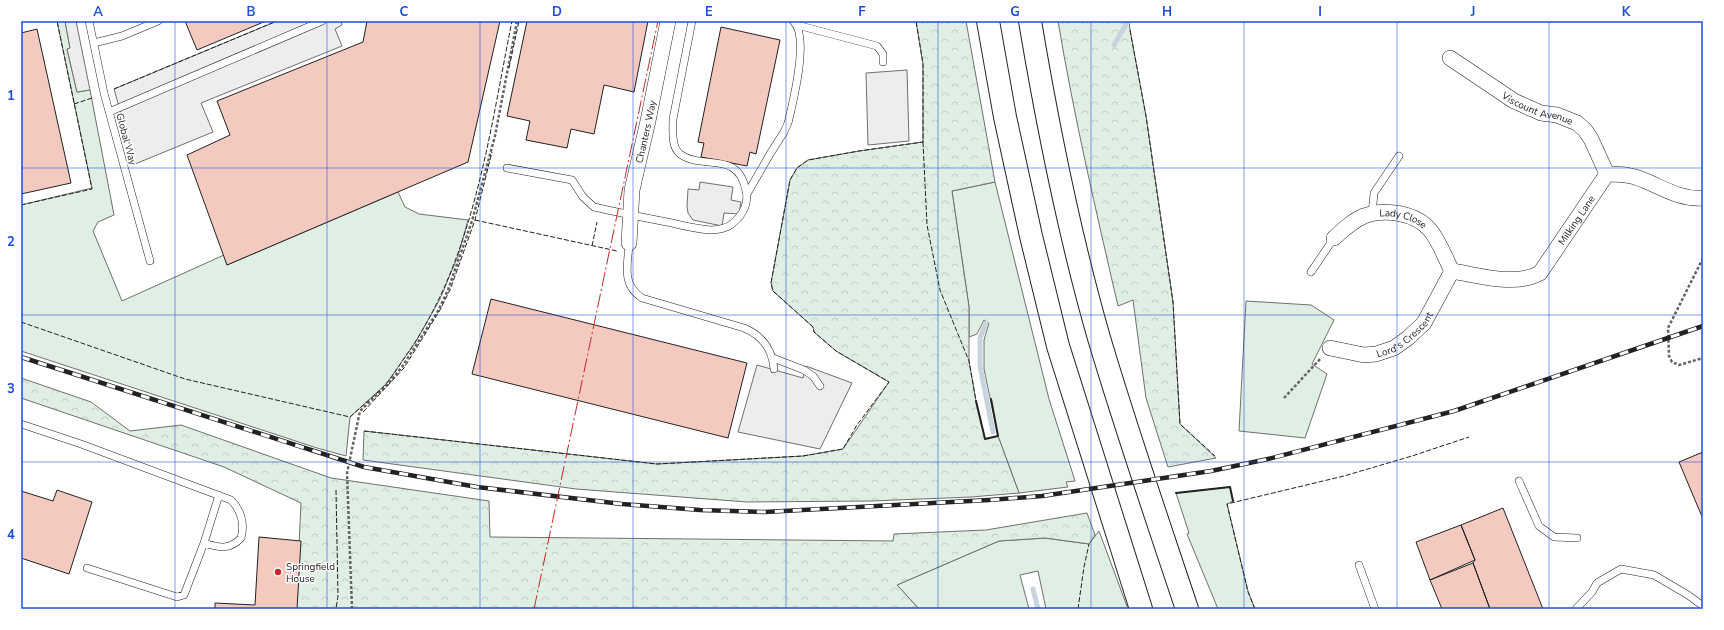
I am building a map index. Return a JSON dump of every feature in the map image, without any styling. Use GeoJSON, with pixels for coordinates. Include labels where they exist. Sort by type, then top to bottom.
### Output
{"type":"FeatureCollection","features":[{"type":"Feature","properties":{"kind":"highway"},"geometry":{"type":"LineString","coordinates":[[988,21],[1005,117],[1031,236],[1058,346],[1142,609]]}},
{"type":"Feature","properties":{"kind":"highway"},"geometry":{"type":"LineString","coordinates":[[1030,21],[1044,101],[1068,218],[1099,337],[1138,463],[1187,609]]}},
{"type":"Feature","properties":{"kind":"street","name":"Chanters Way"},"geometry":{"type":"LineString","coordinates":[[629,243],[632,190],[648,121],[668,21]]}},
{"type":"Feature","properties":{"kind":"street","name":"Viscount Avenue"},"geometry":{"type":"LineString","coordinates":[[1450,58],[1514,101],[1541,113],[1557,115],[1577,123],[1585,130],[1591,139],[1607,174]]}},
{"type":"Feature","properties":{"kind":"street"},"geometry":{"type":"LineString","coordinates":[[1607,174],[1633,177],[1676,195],[1703,198]]}},
{"type":"Feature","properties":{"kind":"street","name":"Milking Lane"},"geometry":{"type":"LineString","coordinates":[[1452,271],[1519,280],[1540,274],[1607,174]]}},
{"type":"Feature","properties":{"kind":"street","name":"Lady Close"},"geometry":{"type":"LineString","coordinates":[[1334,238],[1350,223],[1372,214],[1389,213],[1416,220],[1429,229],[1437,240],[1452,271]]}},
{"type":"Feature","properties":{"kind":"street","name":"Lord's Crescent"},"geometry":{"type":"LineString","coordinates":[[1330,348],[1364,355],[1376,354],[1394,348],[1424,323],[1452,271]]}},
{"type":"Feature","properties":{"kind":"lane","name":"Global Way"},"geometry":{"type":"LineString","coordinates":[[89,21],[110,112],[150,260]]}},
{"type":"Feature","properties":{"kind":"lane"},"geometry":{"type":"LineString","coordinates":[[94,43],[122,36],[158,21]]}},
{"type":"Feature","properties":{"kind":"lane"},"geometry":{"type":"LineString","coordinates":[[110,112],[322,21]]}},
{"type":"Feature","properties":{"kind":"lane"},"geometry":{"type":"LineString","coordinates":[[507,168],[572,180],[583,197],[594,207],[631,216],[700,228],[721,229],[732,224],[740,216],[746,206],[747,194],[745,183],[738,173],[729,166],[718,162],[687,157],[680,153],[675,146],[673,119],[692,21]]}},
{"type":"Feature","properties":{"kind":"lane"},"geometry":{"type":"LineString","coordinates":[[747,194],[788,123],[800,58],[800,44],[795,23],[877,46],[883,54],[883,62]]}},
{"type":"Feature","properties":{"kind":"lane"},"geometry":{"type":"LineString","coordinates":[[1372,214],[1374,193],[1399,156]]}},
{"type":"Feature","properties":{"kind":"lane"},"geometry":{"type":"LineString","coordinates":[[1311,272],[1334,238]]}},
{"type":"Feature","properties":{"kind":"lane"},"geometry":{"type":"LineString","coordinates":[[629,243],[627,275],[628,284],[634,293],[642,298],[754,332],[763,339],[773,358],[774,369]]}},
{"type":"Feature","properties":{"kind":"lane"},"geometry":{"type":"LineString","coordinates":[[773,358],[809,373],[820,386]]}},
{"type":"Feature","properties":{"kind":"lane"},"geometry":{"type":"LineString","coordinates":[[21,424],[81,444],[231,500],[236,505],[243,525],[241,538],[232,546],[225,548],[204,543]]}},
{"type":"Feature","properties":{"kind":"lane"},"geometry":{"type":"LineString","coordinates":[[1519,481],[1539,526],[1554,537],[1577,538]]}},
{"type":"Feature","properties":{"kind":"lane"},"geometry":{"type":"LineString","coordinates":[[87,568],[177,597],[184,595],[204,543],[219,495]]}},
{"type":"Feature","properties":{"kind":"lane"},"geometry":{"type":"LineString","coordinates":[[1358,565],[1375,609]]}},
{"type":"Feature","properties":{"kind":"lane"},"geometry":{"type":"LineString","coordinates":[[1576,609],[1592,592],[1597,583],[1621,569],[1654,575],[1688,594],[1703,606]]}},
{"type":"Feature","properties":{"kind":"path"},"geometry":{"type":"LineString","coordinates":[[352,609],[347,474],[360,411],[388,384],[402,367],[438,311],[448,290],[472,220],[495,136],[517,21]]}},
{"type":"Feature","properties":{"kind":"path"},"geometry":{"type":"LineString","coordinates":[[1703,258],[1668,328],[1669,356],[1672,362],[1679,364],[1703,358]]}},
{"type":"Feature","properties":{"kind":"path"},"geometry":{"type":"LineString","coordinates":[[1284,398],[1330,348]]}},
{"type":"Feature","properties":{"kind":"green space"},"geometry":{"type":"Polygon","coordinates":[[[57,21],[65,21],[70,48],[67,49],[77,92],[90,90],[114,215],[98,222],[93,231],[122,301],[224,255],[227,265],[398,192],[405,207],[419,214],[468,220],[458,256],[440,299],[415,343],[386,384],[350,417],[346,456],[317,448],[21,351],[21,205],[92,188],[57,21]]]}},
{"type":"Feature","properties":{"kind":"green space"},"geometry":{"type":"Polygon","coordinates":[[[916,21],[966,21],[995,182],[952,191],[969,307],[969,361],[985,439],[998,436],[1019,493],[971,497],[871,501],[747,502],[576,489],[363,460],[364,431],[657,464],[803,456],[843,449],[889,382],[836,351],[814,332],[813,327],[773,291],[771,283],[790,180],[797,168],[808,160],[923,142],[923,64],[916,21]]]}},
{"type":"Feature","properties":{"kind":"green space"},"geometry":{"type":"Polygon","coordinates":[[[1058,21],[1129,21],[1146,116],[1173,302],[1180,424],[1216,458],[1168,467],[1146,398],[1133,300],[1118,306],[1078,128],[1058,21]]]}},
{"type":"Feature","properties":{"kind":"green space"},"geometry":{"type":"Polygon","coordinates":[[[995,182],[1049,399],[1075,481],[1066,482],[1068,487],[1019,493],[998,436],[984,369],[984,340],[989,323],[984,320],[977,334],[969,337],[969,307],[952,191],[995,182]]]}},
{"type":"Feature","properties":{"kind":"green space"},"geometry":{"type":"Polygon","coordinates":[[[1246,301],[1311,305],[1334,320],[1312,364],[1327,374],[1305,438],[1239,431],[1246,301]]]}},
{"type":"Feature","properties":{"kind":"green space"},"geometry":{"type":"Polygon","coordinates":[[[21,378],[91,402],[130,431],[181,425],[331,478],[489,501],[490,537],[893,541],[894,534],[986,530],[1087,513],[1095,535],[1089,544],[1045,538],[999,541],[897,585],[919,609],[296,609],[301,503],[224,467],[21,398],[21,378]]]}},
{"type":"Feature","properties":{"kind":"green space"},"geometry":{"type":"Polygon","coordinates":[[[1230,487],[1233,501],[1227,504],[1248,591],[1255,609],[1218,609],[1187,534],[1189,533],[1176,493],[1230,487]]]}},
{"type":"Feature","properties":{"kind":"green space"},"geometry":{"type":"Polygon","coordinates":[[[1099,531],[1128,609],[1046,609],[1038,571],[1020,575],[1029,609],[919,609],[897,585],[999,541],[1045,538],[1089,544],[1099,531]]]}},
{"type":"Feature","properties":{"kind":"shaded area"},"geometry":{"type":"Polygon","coordinates":[[[65,21],[76,21],[90,90],[77,92],[67,49],[70,48],[65,21]]]}},
{"type":"Feature","properties":{"kind":"shaded area"},"geometry":{"type":"Polygon","coordinates":[[[277,21],[341,21],[342,25],[335,29],[342,46],[201,103],[213,132],[135,164],[114,89],[277,21]]]}},
{"type":"Feature","properties":{"kind":"shaded area"},"geometry":{"type":"Polygon","coordinates":[[[907,70],[909,141],[868,145],[866,73],[907,70]]]}},
{"type":"Feature","properties":{"kind":"shaded area"},"geometry":{"type":"Polygon","coordinates":[[[700,182],[733,187],[731,200],[741,202],[739,214],[724,213],[722,226],[693,220],[688,213],[688,189],[699,190],[700,182]]]}},
{"type":"Feature","properties":{"kind":"shaded area"},"geometry":{"type":"Polygon","coordinates":[[[757,365],[803,378],[806,366],[852,383],[820,449],[738,432],[757,365]]]}},
{"type":"Feature","properties":{"kind":"building"},"geometry":{"type":"Polygon","coordinates":[[[185,21],[266,21],[197,50],[185,21]]]}},
{"type":"Feature","properties":{"kind":"building"},"geometry":{"type":"Polygon","coordinates":[[[367,21],[500,21],[468,162],[227,265],[187,155],[230,135],[217,101],[363,42],[367,21]]]}},
{"type":"Feature","properties":{"kind":"building"},"geometry":{"type":"Polygon","coordinates":[[[527,21],[648,21],[634,92],[604,85],[594,134],[571,129],[567,148],[526,140],[530,121],[507,116],[527,21]]]}},
{"type":"Feature","properties":{"kind":"building"},"geometry":{"type":"Polygon","coordinates":[[[721,27],[780,40],[756,154],[750,152],[747,166],[701,157],[704,143],[698,142],[721,27]]]}},
{"type":"Feature","properties":{"kind":"building"},"geometry":{"type":"Polygon","coordinates":[[[37,29],[71,183],[21,194],[21,33],[37,29]]]}},
{"type":"Feature","properties":{"kind":"building"},"geometry":{"type":"Polygon","coordinates":[[[491,299],[747,363],[728,438],[472,374],[491,299]]]}},
{"type":"Feature","properties":{"kind":"building"},"geometry":{"type":"Polygon","coordinates":[[[1703,452],[1703,519],[1679,462],[1703,452]]]}},
{"type":"Feature","properties":{"kind":"building"},"geometry":{"type":"Polygon","coordinates":[[[57,490],[92,502],[69,574],[21,558],[21,491],[53,501],[57,490]]]}},
{"type":"Feature","properties":{"kind":"building"},"geometry":{"type":"Polygon","coordinates":[[[1503,508],[1543,609],[1490,609],[1473,563],[1475,560],[1461,525],[1503,508]]]}},
{"type":"Feature","properties":{"kind":"building"},"geometry":{"type":"Polygon","coordinates":[[[1461,525],[1475,560],[1430,580],[1416,542],[1461,525]]]}},
{"type":"Feature","properties":{"kind":"building","name":"Springfield House"},"geometry":{"type":"Polygon","coordinates":[[[259,537],[301,541],[297,609],[215,609],[215,603],[255,605],[259,537]]]}},
{"type":"Feature","properties":{"kind":"building"},"geometry":{"type":"Polygon","coordinates":[[[1473,563],[1490,609],[1442,609],[1430,580],[1473,563]]]}},
{"type":"Feature","properties":{"kind":"waterway"},"geometry":{"type":"LineString","coordinates":[[1114,45],[1128,21]]}},
{"type":"Feature","properties":{"kind":"waterway"},"geometry":{"type":"LineString","coordinates":[[986,323],[980,338],[980,366],[993,432]]}},
{"type":"Feature","properties":{"kind":"waterway"},"geometry":{"type":"LineString","coordinates":[[1033,589],[1038,609]]}},
{"type":"Feature","properties":{"kind":"railway"},"geometry":{"type":"LineString","coordinates":[[21,357],[364,467],[477,487],[622,504],[700,510],[765,512],[1042,496],[1211,471],[1268,459],[1454,411],[1703,326]]}},
{"type":"Feature","properties":{"kind":"fence"},"geometry":{"type":"LineString","coordinates":[[21,205],[92,189],[57,21]]}},
{"type":"Feature","properties":{"kind":"fence"},"geometry":{"type":"LineString","coordinates":[[114,89],[277,21]]}},
{"type":"Feature","properties":{"kind":"fence"},"geometry":{"type":"LineString","coordinates":[[21,322],[185,379],[350,417],[389,381],[428,319],[448,280],[476,195],[512,21]]}},
{"type":"Feature","properties":{"kind":"fence"},"geometry":{"type":"LineString","coordinates":[[509,68],[519,21]]}},
{"type":"Feature","properties":{"kind":"fence"},"geometry":{"type":"LineString","coordinates":[[364,431],[657,464],[803,456],[843,449],[857,425],[889,382],[836,351],[814,332],[813,327],[773,291],[771,283],[790,180],[797,168],[808,160],[923,142],[923,64],[916,21]]}},
{"type":"Feature","properties":{"kind":"fence"},"geometry":{"type":"LineString","coordinates":[[1130,30],[1146,116],[1173,302],[1180,424],[1215,456]]}},
{"type":"Feature","properties":{"kind":"fence"},"geometry":{"type":"LineString","coordinates":[[74,104],[92,98]]}},
{"type":"Feature","properties":{"kind":"fence"},"geometry":{"type":"LineString","coordinates":[[923,142],[927,225],[940,290],[969,361],[976,401]]}},
{"type":"Feature","properties":{"kind":"fence"},"geometry":{"type":"LineString","coordinates":[[363,412],[404,368],[440,310],[450,290],[475,220],[492,152]]}},
{"type":"Feature","properties":{"kind":"fence"},"geometry":{"type":"LineString","coordinates":[[475,220],[617,251]]}},
{"type":"Feature","properties":{"kind":"fence"},"geometry":{"type":"LineString","coordinates":[[592,246],[597,222]]}},
{"type":"Feature","properties":{"kind":"fence"},"geometry":{"type":"LineString","coordinates":[[1255,609],[1248,592],[1227,504],[1344,476],[1469,437]]}},
{"type":"Feature","properties":{"kind":"fence"},"geometry":{"type":"LineString","coordinates":[[336,490],[338,596],[336,609]]}},
{"type":"Feature","properties":{"kind":"fence"},"geometry":{"type":"LineString","coordinates":[[1078,609],[1089,544]]}},
{"type":"Feature","properties":{"kind":"wall"},"geometry":{"type":"LineString","coordinates":[[976,401],[985,439],[998,436],[991,399]]}},
{"type":"Feature","properties":{"kind":"wall"},"geometry":{"type":"LineString","coordinates":[[1176,493],[1230,487],[1233,501]]}},
{"type":"Feature","properties":{"kind":"power"},"geometry":{"type":"LineString","coordinates":[[534,609],[658,21]]}},
{"type":"Feature","properties":{"kind":"place","name":"Springfield House"},"geometry":{"type":"Point","coordinates":[278,572]}}]}
